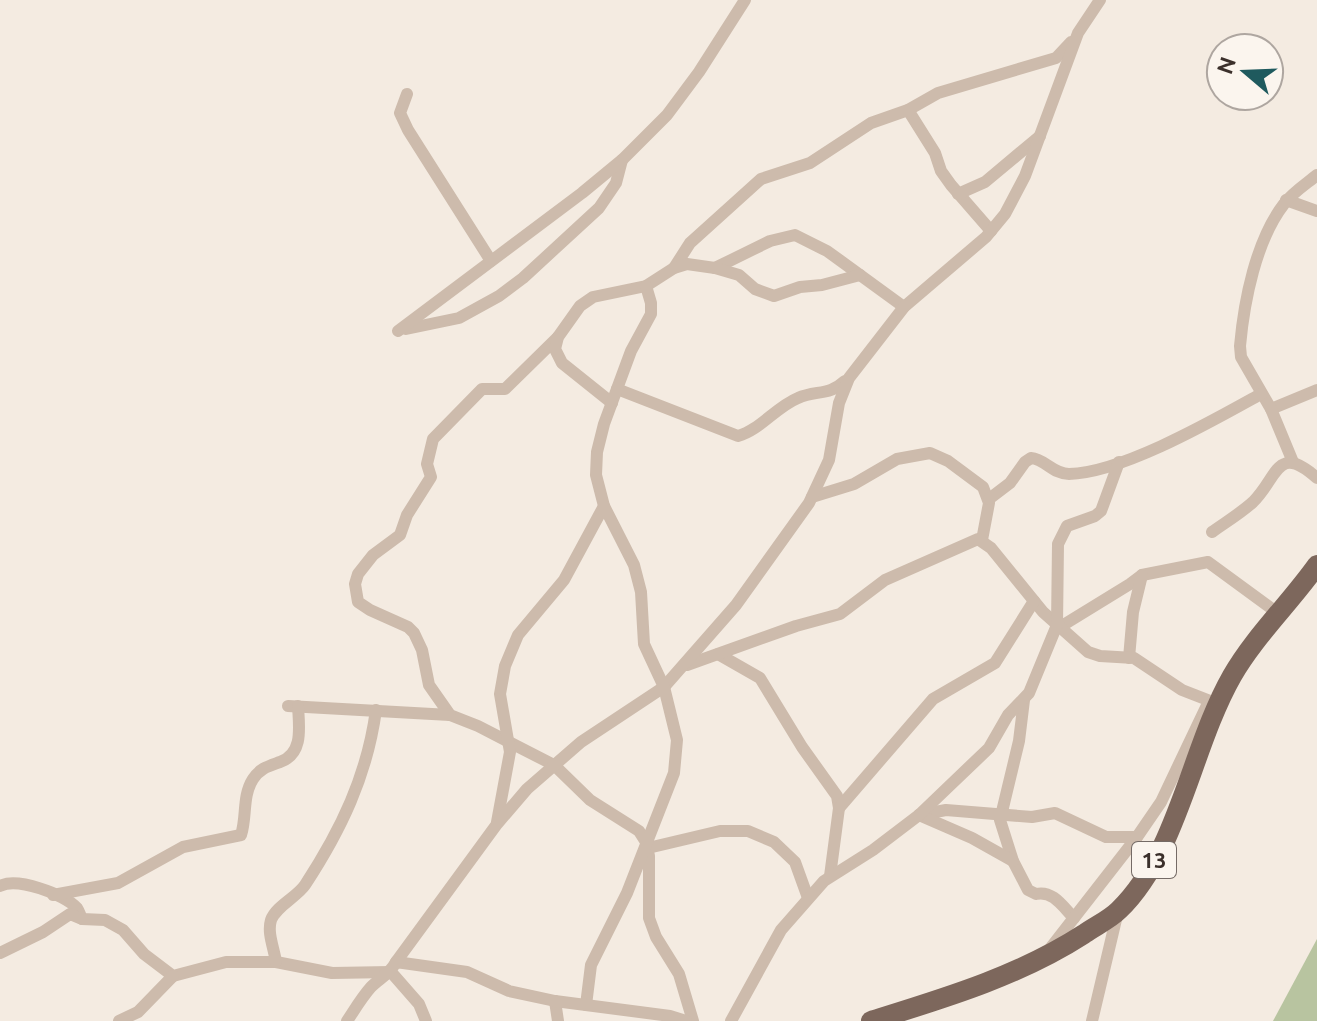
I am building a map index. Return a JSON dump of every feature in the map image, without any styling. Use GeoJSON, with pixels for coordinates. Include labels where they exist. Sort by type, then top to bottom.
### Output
{"type":"FeatureCollection","features":[{"type":"Feature","properties":{"kind":"main road","name":"13"},"geometry":{"type":"LineString","coordinates":[[871,1021],[1021,970],[1118,911],[1148,875],[1213,702],[1317,565]]}},
{"type":"Feature","properties":{"kind":"street"},"geometry":{"type":"LineString","coordinates":[[622,160],[616,183],[599,208],[523,278],[499,296],[459,318],[398,331],[622,160],[667,115],[745,0]]}},
{"type":"Feature","properties":{"kind":"street"},"geometry":{"type":"LineString","coordinates":[[674,268],[690,243],[761,179],[810,163],[871,123],[908,110],[952,88],[1056,58],[1078,33],[1100,0]]}},
{"type":"Feature","properties":{"kind":"street"},"geometry":{"type":"LineString","coordinates":[[617,389],[738,436],[796,399],[835,390],[849,378],[904,307],[991,231],[1005,214],[1025,176],[1078,33]]}},
{"type":"Feature","properties":{"kind":"street"},"geometry":{"type":"LineString","coordinates":[[407,94],[400,113],[408,130],[491,261]]}},
{"type":"Feature","properties":{"kind":"street"},"geometry":{"type":"LineString","coordinates":[[908,110],[935,153],[941,171],[991,231]]}},
{"type":"Feature","properties":{"kind":"street"},"geometry":{"type":"LineString","coordinates":[[958,194],[985,182],[1041,135]]}},
{"type":"Feature","properties":{"kind":"street"},"geometry":{"type":"LineString","coordinates":[[1317,175],[1286,200],[1263,240],[1240,339],[1241,357],[1271,409],[1293,462],[1317,478]]}},
{"type":"Feature","properties":{"kind":"street"},"geometry":{"type":"LineString","coordinates":[[1286,200],[1317,211]]}},
{"type":"Feature","properties":{"kind":"street"},"geometry":{"type":"LineString","coordinates":[[715,268],[770,241],[795,235],[815,243],[904,307]]}},
{"type":"Feature","properties":{"kind":"street"},"geometry":{"type":"LineString","coordinates":[[450,715],[429,685],[419,640],[408,627],[358,602],[355,584],[366,563],[400,535],[407,515],[426,487],[431,477],[427,464],[433,439],[482,389],[505,389],[558,337],[580,306],[593,297],[646,286],[674,268],[695,264],[739,275],[755,289],[774,296],[800,287],[860,275]]}},
{"type":"Feature","properties":{"kind":"street"},"geometry":{"type":"LineString","coordinates":[[586,1005],[591,965],[647,845],[677,757],[677,740],[664,687],[644,644],[641,592],[634,565],[604,506],[596,475],[597,452],[612,403],[631,351],[651,314],[646,286]]}},
{"type":"Feature","properties":{"kind":"street"},"geometry":{"type":"LineString","coordinates":[[558,337],[555,349],[562,363],[612,403]]}},
{"type":"Feature","properties":{"kind":"street"},"geometry":{"type":"LineString","coordinates":[[347,1021],[362,997],[394,967],[497,824],[527,789],[581,742],[664,687],[736,605],[812,497],[829,460],[839,403],[849,378]]}},
{"type":"Feature","properties":{"kind":"street"},"geometry":{"type":"LineString","coordinates":[[1271,409],[1317,390]]}},
{"type":"Feature","properties":{"kind":"street"},"geometry":{"type":"LineString","coordinates":[[989,499],[1010,483],[1031,458],[1066,474],[1091,472],[1198,429],[1261,394]]}},
{"type":"Feature","properties":{"kind":"street"},"geometry":{"type":"LineString","coordinates":[[812,497],[854,484],[897,459],[930,453],[948,461],[983,487],[989,499],[982,540]]}},
{"type":"Feature","properties":{"kind":"street"},"geometry":{"type":"LineString","coordinates":[[731,1021],[781,930],[808,898],[830,876],[873,850],[919,815],[989,748],[1008,715],[1024,700],[1035,683],[1058,626],[1058,544],[1067,526],[1101,511],[1119,462]]}},
{"type":"Feature","properties":{"kind":"street"},"geometry":{"type":"LineString","coordinates":[[1212,532],[1255,500],[1276,468],[1293,462]]}},
{"type":"Feature","properties":{"kind":"street"},"geometry":{"type":"LineString","coordinates":[[497,824],[510,760],[500,685],[513,644],[568,574],[604,506]]}},
{"type":"Feature","properties":{"kind":"street"},"geometry":{"type":"LineString","coordinates":[[684,666],[796,626],[840,614],[885,580],[974,540],[982,540],[1034,601],[1088,652],[1140,661],[1182,690],[1213,702],[1161,802],[1042,958]]}},
{"type":"Feature","properties":{"kind":"street"},"geometry":{"type":"LineString","coordinates":[[1058,626],[1142,575],[1208,562],[1279,614]]}},
{"type":"Feature","properties":{"kind":"street"},"geometry":{"type":"LineString","coordinates":[[1129,658],[1133,612],[1142,575]]}},
{"type":"Feature","properties":{"kind":"street"},"geometry":{"type":"LineString","coordinates":[[839,808],[933,699],[995,663],[1034,601]]}},
{"type":"Feature","properties":{"kind":"street"},"geometry":{"type":"LineString","coordinates":[[718,654],[760,678],[802,747],[832,788],[839,808],[830,876]]}},
{"type":"Feature","properties":{"kind":"street"},"geometry":{"type":"LineString","coordinates":[[1024,700],[1019,741],[1001,814],[1001,828],[1028,890],[1048,894],[1074,918]]}},
{"type":"Feature","properties":{"kind":"street"},"geometry":{"type":"LineString","coordinates":[[53,895],[118,883],[183,847],[241,835],[245,803],[252,781],[266,766],[284,762],[299,741],[293,706],[450,715],[554,765],[590,800],[631,824],[647,845],[649,918],[656,937],[679,974],[693,1021]]}},
{"type":"Feature","properties":{"kind":"street"},"geometry":{"type":"LineString","coordinates":[[276,962],[269,931],[272,916],[300,892],[341,823],[368,756],[376,710]]}},
{"type":"Feature","properties":{"kind":"street"},"geometry":{"type":"LineString","coordinates":[[919,815],[946,810],[1032,817],[1055,813],[1106,837],[1137,837]]}},
{"type":"Feature","properties":{"kind":"street"},"geometry":{"type":"LineString","coordinates":[[919,815],[1013,861]]}},
{"type":"Feature","properties":{"kind":"street"},"geometry":{"type":"LineString","coordinates":[[647,845],[720,831],[748,831],[774,842],[795,862],[808,898]]}},
{"type":"Feature","properties":{"kind":"street"},"geometry":{"type":"LineString","coordinates":[[0,886],[9,881],[36,886],[77,908],[82,919]]}},
{"type":"Feature","properties":{"kind":"street"},"geometry":{"type":"LineString","coordinates":[[1092,1021],[1118,911]]}},
{"type":"Feature","properties":{"kind":"street"},"geometry":{"type":"LineString","coordinates":[[0,953],[43,932],[70,914],[82,919],[105,920],[123,930],[144,954],[173,976]]}},
{"type":"Feature","properties":{"kind":"street"},"geometry":{"type":"LineString","coordinates":[[119,1021],[142,1017],[173,976],[226,962],[276,962],[332,973],[394,967],[467,972],[509,991],[686,1021]]}},
{"type":"Feature","properties":{"kind":"street"},"geometry":{"type":"LineString","coordinates":[[394,967],[419,1004],[426,1021]]}},
{"type":"Feature","properties":{"kind":"street"},"geometry":{"type":"LineString","coordinates":[[555,1001],[558,1021]]}},
{"type":"Feature","properties":{"kind":"green space"},"geometry":{"type":"Polygon","coordinates":[[[1317,939],[1317,1021],[1273,1021],[1317,939]]]}}]}
